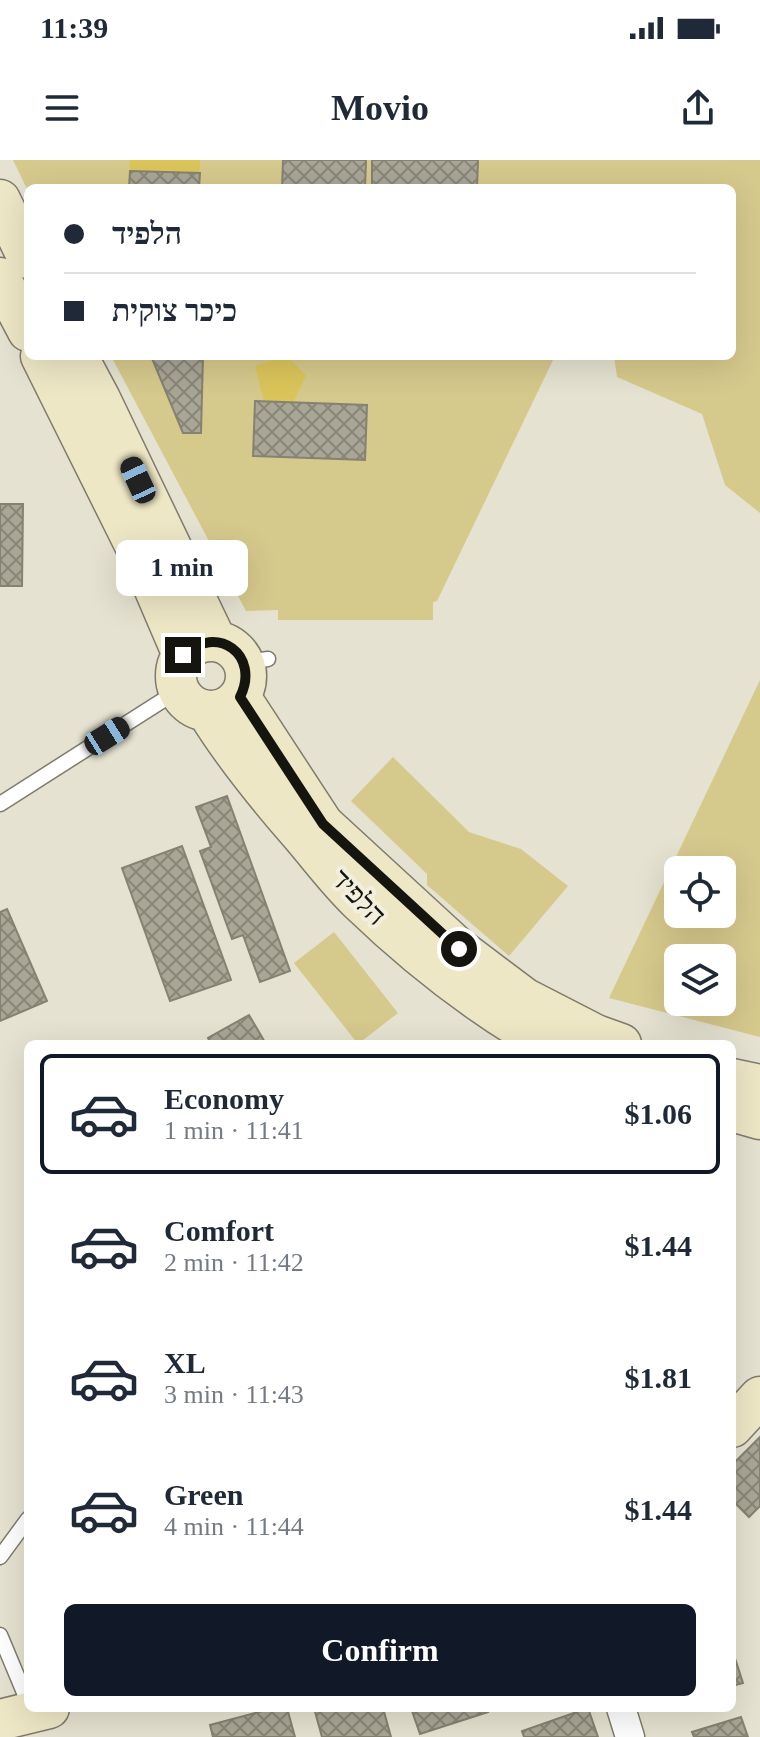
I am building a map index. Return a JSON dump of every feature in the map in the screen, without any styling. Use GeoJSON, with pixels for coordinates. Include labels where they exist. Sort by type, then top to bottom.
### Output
{"type":"FeatureCollection","features":[{"type":"Feature","properties":{"kind":"street"},"geometry":{"type":"LineString","coordinates":[[0,200],[24,250]]}},
{"type":"Feature","properties":{"kind":"street"},"geometry":{"type":"LineString","coordinates":[[0,278],[24,323]]}},
{"type":"Feature","properties":{"kind":"street","name":"הלפיד"},"geometry":{"type":"LineString","coordinates":[[43,360],[141,557],[323,824],[459,949],[524,998],[610,1040]]}},
{"type":"Feature","properties":{"kind":"street","name":"הלפיד"},"geometry":{"type":"LineString","coordinates":[[79,360],[100,399],[219,674],[226,742],[357,899],[431,966],[501,1018],[540,1040]]}},
{"type":"Feature","properties":{"kind":"street"},"geometry":{"type":"LineString","coordinates":[[736,1080],[760,1085]]}},
{"type":"Feature","properties":{"kind":"street"},"geometry":{"type":"LineString","coordinates":[[736,1112],[760,1119]]}},
{"type":"Feature","properties":{"kind":"street"},"geometry":{"type":"LineString","coordinates":[[736,1423],[760,1397]]}},
{"type":"Feature","properties":{"kind":"street"},"geometry":{"type":"LineString","coordinates":[[622,1712],[630,1737]]}},
{"type":"Feature","properties":{"kind":"lane"},"geometry":{"type":"LineString","coordinates":[[0,804],[219,674]]}},
{"type":"Feature","properties":{"kind":"lane"},"geometry":{"type":"LineString","coordinates":[[0,1557],[24,1524]]}},
{"type":"Feature","properties":{"kind":"lane"},"geometry":{"type":"LineString","coordinates":[[0,1635],[24,1699]]}},
{"type":"Feature","properties":{"kind":"shaded area"},"geometry":{"type":"Polygon","coordinates":[[[13,160],[760,160],[760,513],[725,485],[702,414],[617,377],[615,360],[736,360],[736,184],[25,184],[13,160]]]}},
{"type":"Feature","properties":{"kind":"shaded area"},"geometry":{"type":"Polygon","coordinates":[[[130,160],[200,160],[199,184],[129,184],[130,160]]]}},
{"type":"Feature","properties":{"kind":"shaded area"},"geometry":{"type":"Polygon","coordinates":[[[113,360],[553,360],[437,601],[433,602],[433,620],[278,620],[278,610],[246,611],[113,360]]]}},
{"type":"Feature","properties":{"kind":"shaded area"},"geometry":{"type":"Polygon","coordinates":[[[274,360],[290,360],[306,375],[293,403],[264,402],[255,366],[274,360]]]}},
{"type":"Feature","properties":{"kind":"shaded area"},"geometry":{"type":"Polygon","coordinates":[[[760,680],[760,1037],[679,1016],[736,1016],[736,944],[664,944],[664,1012],[609,998],[664,882],[664,928],[736,928],[736,856],[676,856],[760,680]]]}},
{"type":"Feature","properties":{"kind":"shaded area"},"geometry":{"type":"Polygon","coordinates":[[[393,757],[469,832],[521,849],[568,886],[509,956],[427,885],[427,874],[351,801],[393,757]]]}},
{"type":"Feature","properties":{"kind":"shaded area"},"geometry":{"type":"Polygon","coordinates":[[[334,932],[398,1013],[363,1040],[355,1040],[294,963],[334,932]]]}},
{"type":"Feature","properties":{"kind":"building"},"geometry":{"type":"Polygon","coordinates":[[[283,160],[366,160],[365,184],[282,184],[283,160]]]}},
{"type":"Feature","properties":{"kind":"building"},"geometry":{"type":"Polygon","coordinates":[[[372,160],[478,160],[477,184],[372,184],[372,160]]]}},
{"type":"Feature","properties":{"kind":"building"},"geometry":{"type":"Polygon","coordinates":[[[130,171],[200,173],[199,184],[129,184],[130,171]]]}},
{"type":"Feature","properties":{"kind":"building"},"geometry":{"type":"Polygon","coordinates":[[[153,360],[203,360],[201,433],[183,433],[153,360]]]}},
{"type":"Feature","properties":{"kind":"building"},"geometry":{"type":"Polygon","coordinates":[[[255,401],[367,405],[365,460],[253,456],[255,401]]]}},
{"type":"Feature","properties":{"kind":"building"},"geometry":{"type":"Polygon","coordinates":[[[0,504],[23,504],[22,586],[0,586],[0,504]]]}},
{"type":"Feature","properties":{"kind":"building"},"geometry":{"type":"Polygon","coordinates":[[[227,796],[290,971],[260,982],[243,935],[232,939],[200,851],[211,847],[196,807],[227,796]]]}},
{"type":"Feature","properties":{"kind":"building"},"geometry":{"type":"Polygon","coordinates":[[[182,846],[231,980],[170,1001],[122,868],[182,846]]]}},
{"type":"Feature","properties":{"kind":"building"},"geometry":{"type":"Polygon","coordinates":[[[7,909],[47,1001],[0,1021],[0,912],[7,909]]]}},
{"type":"Feature","properties":{"kind":"building"},"geometry":{"type":"Polygon","coordinates":[[[249,1015],[264,1040],[209,1040],[249,1015]]]}},
{"type":"Feature","properties":{"kind":"building"},"geometry":{"type":"Polygon","coordinates":[[[760,1437],[760,1506],[749,1517],[736,1504],[736,1461],[760,1437]]]}},
{"type":"Feature","properties":{"kind":"building"},"geometry":{"type":"Polygon","coordinates":[[[736,1661],[743,1683],[736,1685],[736,1661]]]}},
{"type":"Feature","properties":{"kind":"building"},"geometry":{"type":"Polygon","coordinates":[[[259,1712],[288,1712],[295,1737],[213,1737],[210,1725],[259,1712]]]}},
{"type":"Feature","properties":{"kind":"building"},"geometry":{"type":"Polygon","coordinates":[[[315,1712],[384,1712],[391,1737],[322,1737],[315,1712]]]}},
{"type":"Feature","properties":{"kind":"building"},"geometry":{"type":"Polygon","coordinates":[[[412,1712],[488,1712],[420,1734],[412,1712]]]}},
{"type":"Feature","properties":{"kind":"building"},"geometry":{"type":"Polygon","coordinates":[[[577,1712],[589,1712],[598,1737],[524,1737],[522,1731],[577,1712]]]}},
{"type":"Feature","properties":{"kind":"building"},"geometry":{"type":"Polygon","coordinates":[[[741,1717],[748,1737],[694,1737],[692,1732],[741,1717]]]}},
{"type":"Feature","properties":{"kind":"route"},"geometry":{"type":"LineString","coordinates":[[183,655],[203,642],[216,641],[237,652],[247,674],[240,697],[323,824],[459,949]]}}]}
